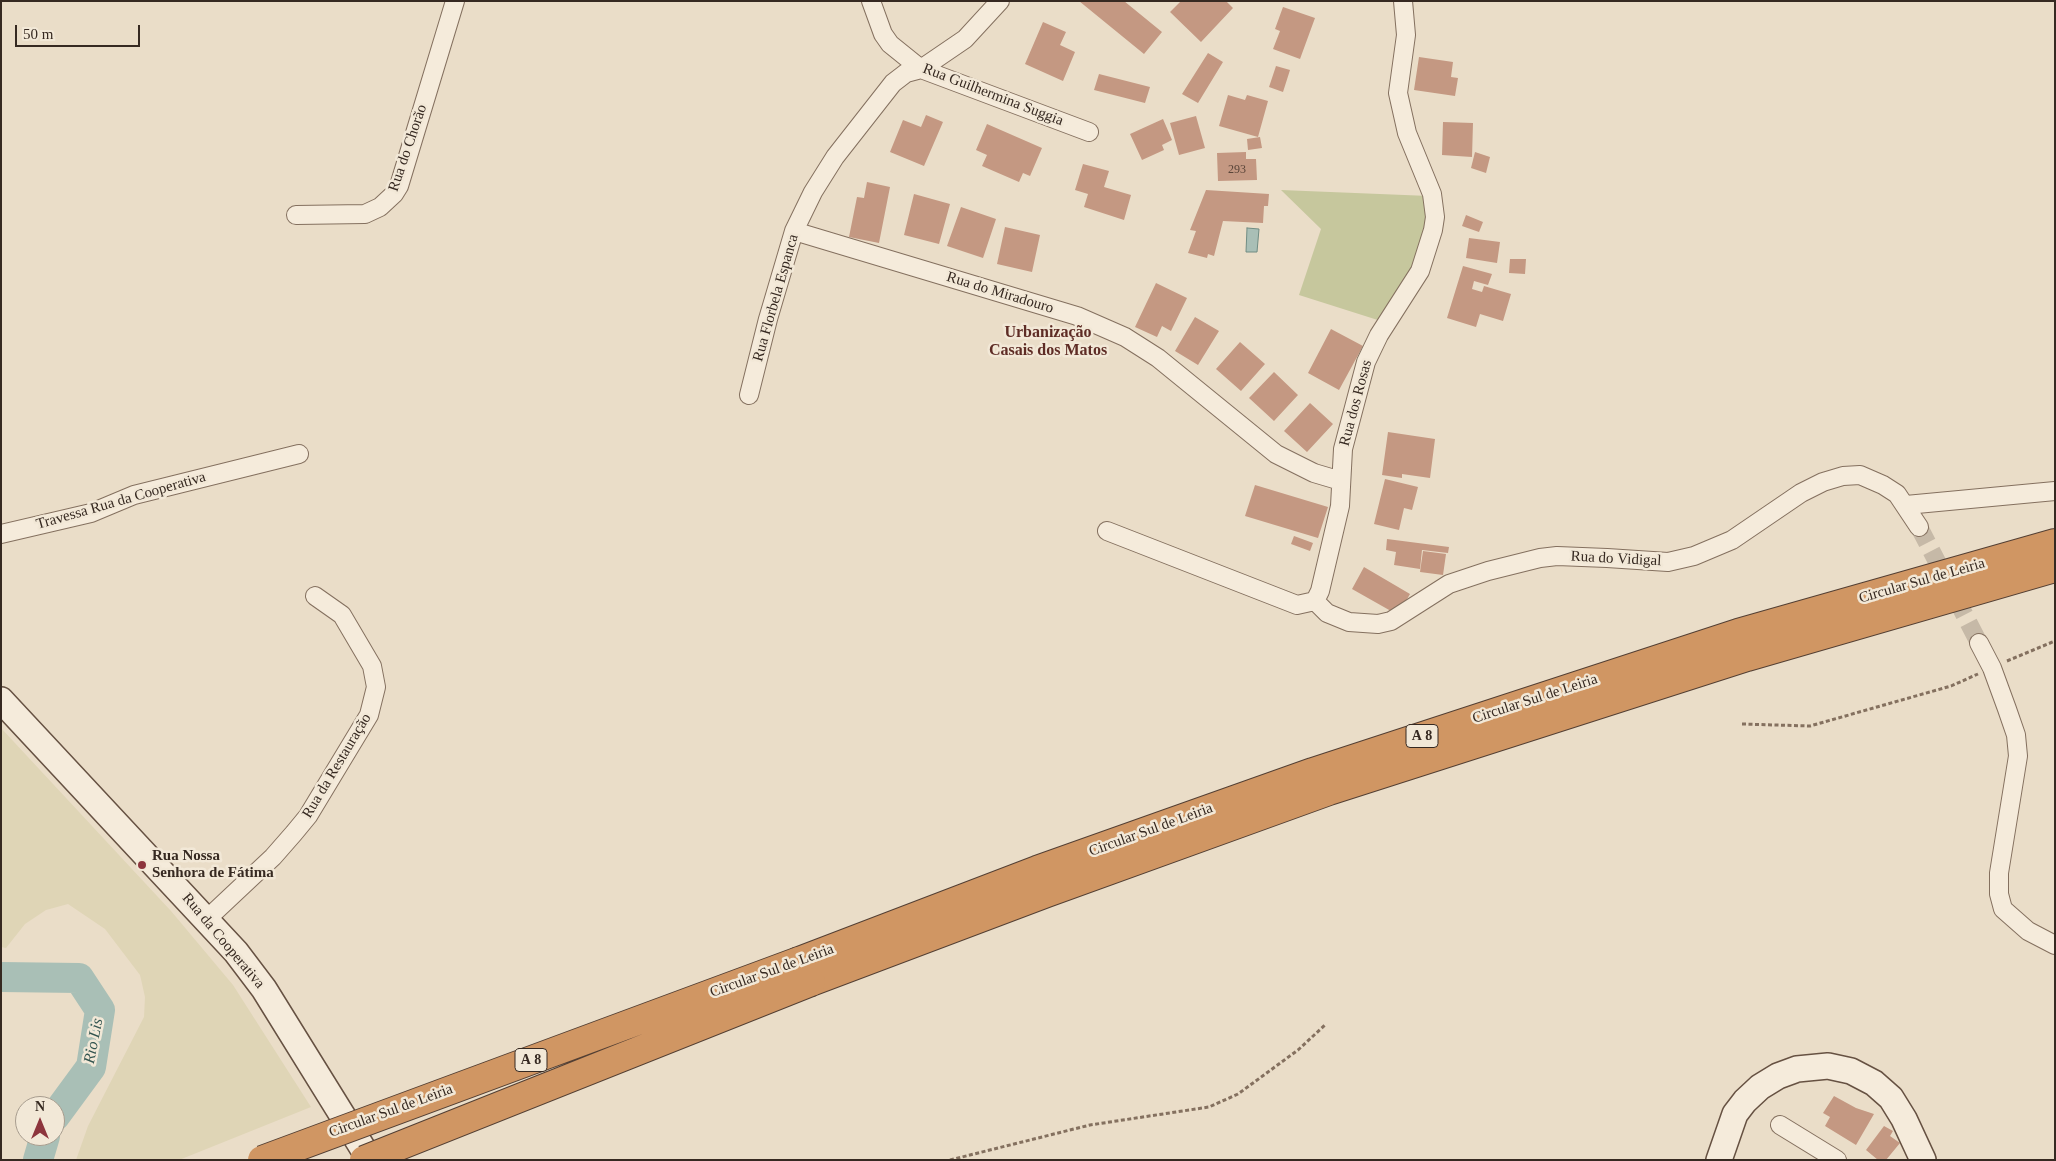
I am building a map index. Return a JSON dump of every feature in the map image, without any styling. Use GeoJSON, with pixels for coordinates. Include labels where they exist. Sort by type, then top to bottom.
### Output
{"type":"FeatureCollection","features":[{"type":"Feature","properties":{"kind":"highway","name":"Circular Sul de Leiria"},"geometry":{"type":"LineString","coordinates":[[364,1160],[1037,870],[1322,769],[1738,633],[2055,543]]}},
{"type":"Feature","properties":{"kind":"highway","name":"Circular Sul de Leiria"},"geometry":{"type":"LineString","coordinates":[[262,1160],[805,971],[1047,893],[1329,791],[1746,657],[2055,568]]}},
{"type":"Feature","properties":{"kind":"main road","name":"Rua da Cooperativa"},"geometry":{"type":"LineString","coordinates":[[1,700],[206,919],[264,989],[370,1160]]}},
{"type":"Feature","properties":{"kind":"main road"},"geometry":{"type":"LineString","coordinates":[[1719,1160],[1735,1114],[1760,1087],[1778,1076],[1797,1069],[1828,1066],[1851,1071],[1874,1083],[1891,1098],[1904,1119],[1923,1160]]}},
{"type":"Feature","properties":{"kind":"street","name":"Rua do Chorão"},"geometry":{"type":"LineString","coordinates":[[296,215],[365,214],[380,207],[394,194],[399,186],[455,1]]}},
{"type":"Feature","properties":{"kind":"street","name":"Rua Guilhermina Suggia"},"geometry":{"type":"LineString","coordinates":[[871,1],[883,34],[890,44],[921,69],[1089,132]]}},
{"type":"Feature","properties":{"kind":"street","name":"Rua Florbela Espanca"},"geometry":{"type":"LineString","coordinates":[[749,395],[768,320],[794,232],[813,192],[835,157],[893,83],[906,73],[921,69],[965,39],[1000,1]]}},
{"type":"Feature","properties":{"kind":"street","name":"Rua dos Rosas"},"geometry":{"type":"LineString","coordinates":[[1315,601],[1320,591],[1340,506],[1343,449],[1366,362],[1379,335],[1420,271],[1429,248],[1434,223],[1432,194],[1407,133],[1398,93],[1406,35],[1403,1]]}},
{"type":"Feature","properties":{"kind":"street","name":"Rua do Miradouro"},"geometry":{"type":"LineString","coordinates":[[794,232],[1077,316],[1125,337],[1158,358],[1271,451],[1305,469],[1341,481]]}},
{"type":"Feature","properties":{"kind":"street","name":"Travessa Rua da Cooperativa"},"geometry":{"type":"LineString","coordinates":[[1,534],[91,512],[134,494],[299,454]]}},
{"type":"Feature","properties":{"kind":"street","name":"Rua do Vidigal"},"geometry":{"type":"LineString","coordinates":[[1315,601],[1327,613],[1350,622],[1378,624],[1391,621],[1449,584],[1488,571],[1540,558],[1607,558],[1668,562],[1694,556],[1732,540],[1802,493],[1843,476],[1860,475],[1873,479],[1897,494],[1919,527]]}},
{"type":"Feature","properties":{"kind":"street"},"geometry":{"type":"LineString","coordinates":[[1906,505],[2055,491]]}},
{"type":"Feature","properties":{"kind":"street"},"geometry":{"type":"LineString","coordinates":[[1108,530],[1297,605],[1315,601]]}},
{"type":"Feature","properties":{"kind":"street","name":"Rua da Restauração"},"geometry":{"type":"LineString","coordinates":[[206,919],[273,857],[299,828],[369,715],[376,686],[372,666],[342,615],[316,596]]}},
{"type":"Feature","properties":{"kind":"street"},"geometry":{"type":"LineString","coordinates":[[1978,643],[1992,668],[2016,735],[2018,756],[2000,873],[1999,894],[2003,909],[2028,930],[2055,945]]}},
{"type":"Feature","properties":{"kind":"street"},"geometry":{"type":"LineString","coordinates":[[1780,1125],[1837,1160]]}},
{"type":"Feature","properties":{"kind":"path"},"geometry":{"type":"LineString","coordinates":[[1742,724],[1810,726],[1951,686],[2055,641]]}},
{"type":"Feature","properties":{"kind":"path"},"geometry":{"type":"LineString","coordinates":[[950,1160],[1090,1125],[1209,1107],[1238,1094],[1298,1050],[1325,1025]]}},
{"type":"Feature","properties":{"kind":"shaded area"},"geometry":{"type":"Polygon","coordinates":[[[1247,228],[1259,229],[1257,252],[1246,252],[1247,228]]]}},
{"type":"Feature","properties":{"kind":"shaded area"},"geometry":{"type":"Polygon","coordinates":[[[1,728],[171,911],[233,985],[311,1107],[179,1160],[76,1160],[88,1126],[144,1017],[145,997],[140,975],[105,929],[68,904],[46,910],[25,924],[6,948],[1,947],[1,728]]]}},
{"type":"Feature","properties":{"kind":"green space"},"geometry":{"type":"Polygon","coordinates":[[[1281,190],[1429,196],[1428,241],[1384,322],[1299,295],[1321,229],[1281,190]]]}},
{"type":"Feature","properties":{"kind":"building"},"geometry":{"type":"Polygon","coordinates":[[[1079,1],[1124,1],[1162,32],[1144,54],[1079,1]]]}},
{"type":"Feature","properties":{"kind":"building"},"geometry":{"type":"Polygon","coordinates":[[[1181,1],[1226,1],[1233,8],[1201,42],[1170,12],[1181,1]]]}},
{"type":"Feature","properties":{"kind":"building"},"geometry":{"type":"Polygon","coordinates":[[[1283,7],[1315,18],[1300,59],[1273,49],[1280,31],[1275,29],[1283,7]]]}},
{"type":"Feature","properties":{"kind":"building"},"geometry":{"type":"Polygon","coordinates":[[[1043,22],[1066,32],[1060,45],[1075,52],[1063,81],[1025,64],[1043,22]]]}},
{"type":"Feature","properties":{"kind":"building"},"geometry":{"type":"Polygon","coordinates":[[[1208,53],[1223,62],[1198,103],[1182,94],[1208,53]]]}},
{"type":"Feature","properties":{"kind":"building"},"geometry":{"type":"Polygon","coordinates":[[[1419,57],[1453,62],[1451,77],[1458,78],[1455,96],[1414,90],[1419,57]]]}},
{"type":"Feature","properties":{"kind":"building"},"geometry":{"type":"Polygon","coordinates":[[[1276,66],[1290,70],[1283,92],[1269,87],[1276,66]]]}},
{"type":"Feature","properties":{"kind":"building"},"geometry":{"type":"Polygon","coordinates":[[[1099,74],[1150,87],[1145,103],[1094,90],[1099,74]]]}},
{"type":"Feature","properties":{"kind":"building"},"geometry":{"type":"Polygon","coordinates":[[[1228,95],[1245,100],[1247,95],[1268,101],[1258,137],[1219,126],[1228,95]]]}},
{"type":"Feature","properties":{"kind":"building"},"geometry":{"type":"Polygon","coordinates":[[[926,115],[943,122],[924,166],[890,152],[903,120],[921,127],[926,115]]]}},
{"type":"Feature","properties":{"kind":"building"},"geometry":{"type":"Polygon","coordinates":[[[1196,116],[1205,148],[1179,155],[1170,123],[1196,116]]]}},
{"type":"Feature","properties":{"kind":"building"},"geometry":{"type":"Polygon","coordinates":[[[1163,119],[1172,140],[1162,145],[1164,150],[1142,160],[1130,134],[1163,119]]]}},
{"type":"Feature","properties":{"kind":"building"},"geometry":{"type":"Polygon","coordinates":[[[1443,122],[1473,123],[1472,157],[1442,155],[1443,122]]]}},
{"type":"Feature","properties":{"kind":"building"},"geometry":{"type":"Polygon","coordinates":[[[987,124],[1042,148],[1030,176],[1023,173],[1019,182],[982,166],[987,155],[976,150],[987,124]]]}},
{"type":"Feature","properties":{"kind":"building"},"geometry":{"type":"Polygon","coordinates":[[[1260,137],[1262,148],[1248,150],[1247,139],[1260,137]]]}},
{"type":"Feature","properties":{"kind":"building"},"geometry":{"type":"Polygon","coordinates":[[[1246,152],[1246,159],[1256,159],[1257,180],[1218,181],[1217,153],[1246,152]]]}},
{"type":"Feature","properties":{"kind":"building"},"geometry":{"type":"Polygon","coordinates":[[[1475,152],[1490,157],[1486,173],[1471,168],[1475,152]]]}},
{"type":"Feature","properties":{"kind":"building"},"geometry":{"type":"Polygon","coordinates":[[[1083,164],[1109,171],[1104,187],[1131,195],[1124,220],[1084,207],[1088,194],[1075,190],[1083,164]]]}},
{"type":"Feature","properties":{"kind":"building"},"geometry":{"type":"Polygon","coordinates":[[[867,182],[890,187],[879,243],[849,237],[857,197],[864,198],[867,182]]]}},
{"type":"Feature","properties":{"kind":"building"},"geometry":{"type":"Polygon","coordinates":[[[1206,190],[1269,194],[1268,206],[1264,206],[1263,223],[1223,221],[1214,256],[1208,254],[1207,258],[1188,253],[1196,231],[1190,230],[1206,190]]]}},
{"type":"Feature","properties":{"kind":"building"},"geometry":{"type":"Polygon","coordinates":[[[914,194],[950,204],[939,244],[904,235],[914,194]]]}},
{"type":"Feature","properties":{"kind":"building"},"geometry":{"type":"Polygon","coordinates":[[[961,207],[996,219],[983,258],[947,246],[961,207]]]}},
{"type":"Feature","properties":{"kind":"building"},"geometry":{"type":"Polygon","coordinates":[[[1466,215],[1483,222],[1479,232],[1462,226],[1466,215]]]}},
{"type":"Feature","properties":{"kind":"building"},"geometry":{"type":"Polygon","coordinates":[[[1005,227],[1040,235],[1032,272],[997,264],[1005,227]]]}},
{"type":"Feature","properties":{"kind":"building"},"geometry":{"type":"Polygon","coordinates":[[[1469,238],[1500,242],[1497,263],[1466,258],[1469,238]]]}},
{"type":"Feature","properties":{"kind":"building"},"geometry":{"type":"Polygon","coordinates":[[[1510,259],[1526,259],[1525,274],[1509,273],[1510,259]]]}},
{"type":"Feature","properties":{"kind":"building"},"geometry":{"type":"Polygon","coordinates":[[[1463,266],[1492,274],[1488,285],[1474,281],[1472,289],[1482,292],[1484,286],[1511,294],[1503,321],[1480,314],[1476,327],[1447,318],[1463,266]]]}},
{"type":"Feature","properties":{"kind":"building"},"geometry":{"type":"Polygon","coordinates":[[[1156,283],[1187,298],[1171,331],[1162,326],[1157,337],[1135,327],[1156,283]]]}},
{"type":"Feature","properties":{"kind":"building"},"geometry":{"type":"Polygon","coordinates":[[[1195,317],[1219,331],[1198,365],[1175,351],[1195,317]]]}},
{"type":"Feature","properties":{"kind":"building"},"geometry":{"type":"Polygon","coordinates":[[[1331,329],[1363,346],[1339,390],[1308,373],[1331,329]]]}},
{"type":"Feature","properties":{"kind":"building"},"geometry":{"type":"Polygon","coordinates":[[[1240,342],[1265,364],[1241,391],[1216,369],[1240,342]]]}},
{"type":"Feature","properties":{"kind":"building"},"geometry":{"type":"Polygon","coordinates":[[[1274,372],[1298,395],[1274,421],[1249,398],[1274,372]]]}},
{"type":"Feature","properties":{"kind":"building"},"geometry":{"type":"Polygon","coordinates":[[[1310,403],[1333,424],[1307,452],[1284,431],[1310,403]]]}},
{"type":"Feature","properties":{"kind":"building"},"geometry":{"type":"Polygon","coordinates":[[[1388,432],[1435,439],[1430,478],[1402,474],[1402,478],[1382,475],[1388,432]]]}},
{"type":"Feature","properties":{"kind":"building"},"geometry":{"type":"Polygon","coordinates":[[[1385,479],[1418,487],[1412,510],[1404,508],[1399,530],[1374,524],[1385,479]]]}},
{"type":"Feature","properties":{"kind":"building"},"geometry":{"type":"Polygon","coordinates":[[[1255,485],[1328,507],[1318,538],[1245,516],[1255,485]]]}},
{"type":"Feature","properties":{"kind":"building"},"geometry":{"type":"Polygon","coordinates":[[[1294,536],[1313,543],[1310,551],[1291,544],[1294,536]]]}},
{"type":"Feature","properties":{"kind":"building"},"geometry":{"type":"Polygon","coordinates":[[[1387,539],[1449,547],[1448,553],[1422,550],[1420,569],[1394,565],[1396,552],[1386,550],[1387,539]]]}},
{"type":"Feature","properties":{"kind":"building"},"geometry":{"type":"Polygon","coordinates":[[[1423,551],[1446,554],[1443,575],[1420,572],[1423,551]]]}},
{"type":"Feature","properties":{"kind":"building"},"geometry":{"type":"Polygon","coordinates":[[[1364,567],[1410,594],[1398,615],[1352,589],[1364,567]]]}},
{"type":"Feature","properties":{"kind":"building"},"geometry":{"type":"Polygon","coordinates":[[[1834,1096],[1856,1108],[1874,1114],[1856,1145],[1825,1126],[1830,1117],[1823,1113],[1834,1096]]]}},
{"type":"Feature","properties":{"kind":"building"},"geometry":{"type":"Polygon","coordinates":[[[1884,1126],[1893,1131],[1890,1136],[1900,1143],[1886,1160],[1878,1160],[1866,1150],[1884,1126]]]}},
{"type":"Feature","properties":{"kind":"waterway","name":"Rio Lis"},"geometry":{"type":"LineString","coordinates":[[1,977],[79,978],[100,1010],[91,1067],[65,1102]]}},
{"type":"Feature","properties":{"kind":"waterway","name":"Rio Lis"},"geometry":{"type":"LineString","coordinates":[[38,1160],[42,1146]]}},
{"type":"Feature","properties":{"kind":"tunnel"},"geometry":{"type":"LineString","coordinates":[[1919,527],[1979,643]]}},
{"type":"Feature","properties":{"kind":"place","name":"Rua Nossa Senhora de Fátima"},"geometry":{"type":"Point","coordinates":[142,865]}},
{"type":"Feature","properties":{"kind":"district","name":"Urbanização Casais dos Matos"},"geometry":{"type":"Point","coordinates":[1048,342]}}]}
